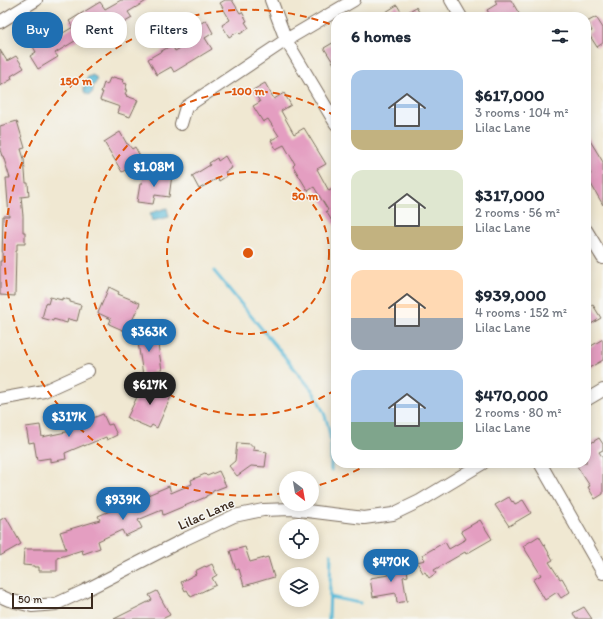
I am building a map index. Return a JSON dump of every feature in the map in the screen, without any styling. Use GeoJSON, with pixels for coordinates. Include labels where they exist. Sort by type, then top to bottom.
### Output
{"type":"FeatureCollection","features":[{"type":"Feature","properties":{"kind":"street"},"geometry":{"type":"LineString","coordinates":[[0,22],[36,0]]}},
{"type":"Feature","properties":{"kind":"street"},"geometry":{"type":"LineString","coordinates":[[271,0],[286,40],[331,116]]}},
{"type":"Feature","properties":{"kind":"street"},"geometry":{"type":"LineString","coordinates":[[334,12],[354,0]]}},
{"type":"Feature","properties":{"kind":"street"},"geometry":{"type":"LineString","coordinates":[[451,0],[458,12]]}},
{"type":"Feature","properties":{"kind":"street"},"geometry":{"type":"LineString","coordinates":[[181,124],[186,107],[286,40],[331,14]]}},
{"type":"Feature","properties":{"kind":"street"},"geometry":{"type":"LineString","coordinates":[[591,238],[603,258]]}},
{"type":"Feature","properties":{"kind":"street"},"geometry":{"type":"LineString","coordinates":[[0,399],[44,391],[88,371]]}},
{"type":"Feature","properties":{"kind":"street"},"geometry":{"type":"LineString","coordinates":[[591,397],[603,390]]}},
{"type":"Feature","properties":{"kind":"street","name":"Lilac Lane"},"geometry":{"type":"LineString","coordinates":[[0,596],[32,606],[56,604],[234,516],[263,510],[291,509],[364,518],[393,514],[420,501],[475,468]]}},
{"type":"Feature","properties":{"kind":"street"},"geometry":{"type":"LineString","coordinates":[[543,468],[603,573]]}},
{"type":"Feature","properties":{"kind":"water"},"geometry":{"type":"Polygon","coordinates":[[[93,75],[96,81],[92,93],[89,95],[84,91],[84,85],[88,77],[93,75]]]}},
{"type":"Feature","properties":{"kind":"water"},"geometry":{"type":"Polygon","coordinates":[[[167,208],[169,217],[152,221],[150,213],[167,208]]]}},
{"type":"Feature","properties":{"kind":"building"},"geometry":{"type":"Polygon","coordinates":[[[121,0],[148,0],[128,12],[132,18],[127,21],[127,12],[84,12],[100,2],[105,9],[121,0]]]}},
{"type":"Feature","properties":{"kind":"building"},"geometry":{"type":"Polygon","coordinates":[[[225,0],[232,0],[240,13],[242,12],[247,21],[245,22],[249,28],[240,34],[238,32],[229,37],[222,25],[230,20],[220,3],[225,0]]]}},
{"type":"Feature","properties":{"kind":"building"},"geometry":{"type":"Polygon","coordinates":[[[495,0],[511,0],[518,12],[488,12],[487,10],[497,4],[495,0]]]}},
{"type":"Feature","properties":{"kind":"building"},"geometry":{"type":"Polygon","coordinates":[[[397,5],[401,12],[386,12],[397,5]]]}},
{"type":"Feature","properties":{"kind":"building"},"geometry":{"type":"Polygon","coordinates":[[[416,7],[419,12],[408,12],[416,7]]]}},
{"type":"Feature","properties":{"kind":"building"},"geometry":{"type":"Polygon","coordinates":[[[596,17],[603,28],[603,43],[597,47],[591,38],[591,20],[596,17]]]}},
{"type":"Feature","properties":{"kind":"building"},"geometry":{"type":"Polygon","coordinates":[[[206,20],[213,33],[205,38],[212,49],[174,72],[171,67],[157,75],[148,59],[167,48],[174,48],[175,51],[181,48],[202,48],[202,23],[206,20]]]}},
{"type":"Feature","properties":{"kind":"building"},"geometry":{"type":"Polygon","coordinates":[[[71,28],[71,43],[55,53],[58,57],[38,69],[30,56],[36,52],[34,48],[63,48],[63,33],[71,28]]]}},
{"type":"Feature","properties":{"kind":"building"},"geometry":{"type":"Polygon","coordinates":[[[331,44],[331,59],[324,48],[331,44]]]}},
{"type":"Feature","properties":{"kind":"building"},"geometry":{"type":"Polygon","coordinates":[[[0,50],[7,61],[16,56],[24,68],[11,76],[12,79],[0,86],[0,50]]]}},
{"type":"Feature","properties":{"kind":"building"},"geometry":{"type":"Polygon","coordinates":[[[113,77],[124,80],[123,83],[127,84],[125,90],[127,90],[125,94],[127,95],[126,96],[138,100],[130,117],[118,113],[120,107],[100,100],[104,83],[107,85],[110,78],[112,79],[113,77]]]}},
{"type":"Feature","properties":{"kind":"building"},"geometry":{"type":"Polygon","coordinates":[[[265,83],[274,99],[284,93],[291,105],[281,111],[294,134],[304,128],[326,164],[317,169],[329,191],[331,190],[331,220],[326,211],[328,210],[314,187],[308,191],[293,166],[295,164],[284,145],[276,149],[271,140],[279,136],[268,119],[263,122],[253,106],[260,102],[253,90],[265,83]]]}},
{"type":"Feature","properties":{"kind":"building"},"geometry":{"type":"Polygon","coordinates":[[[17,121],[25,148],[21,149],[24,159],[26,183],[28,183],[29,196],[21,197],[25,244],[17,244],[15,296],[0,295],[0,261],[2,261],[3,216],[9,216],[6,178],[10,178],[0,150],[0,126],[17,121]]]}},
{"type":"Feature","properties":{"kind":"building"},"geometry":{"type":"Polygon","coordinates":[[[120,132],[127,144],[132,149],[135,147],[142,160],[122,172],[104,142],[120,132]]]}},
{"type":"Feature","properties":{"kind":"building"},"geometry":{"type":"Polygon","coordinates":[[[591,142],[603,162],[603,205],[591,184],[591,142]]]}},
{"type":"Feature","properties":{"kind":"building"},"geometry":{"type":"Polygon","coordinates":[[[225,156],[232,168],[225,172],[227,176],[219,181],[218,178],[199,189],[192,176],[210,165],[209,163],[217,158],[218,161],[225,156]]]}},
{"type":"Feature","properties":{"kind":"building"},"geometry":{"type":"Polygon","coordinates":[[[159,173],[172,175],[169,197],[155,195],[153,204],[137,202],[140,184],[142,184],[143,177],[158,179],[159,173]]]}},
{"type":"Feature","properties":{"kind":"building"},"geometry":{"type":"Polygon","coordinates":[[[109,287],[119,292],[118,294],[140,303],[127,332],[109,324],[111,319],[98,313],[109,287]]]}},
{"type":"Feature","properties":{"kind":"building"},"geometry":{"type":"Polygon","coordinates":[[[50,297],[70,300],[70,302],[81,305],[77,321],[68,319],[67,323],[42,318],[46,303],[48,304],[50,297]]]}},
{"type":"Feature","properties":{"kind":"building"},"geometry":{"type":"Polygon","coordinates":[[[593,305],[601,318],[591,324],[591,306],[593,305]]]}},
{"type":"Feature","properties":{"kind":"building"},"geometry":{"type":"Polygon","coordinates":[[[156,332],[162,370],[153,371],[154,373],[143,375],[137,336],[156,332]]]}},
{"type":"Feature","properties":{"kind":"building"},"geometry":{"type":"Polygon","coordinates":[[[603,339],[603,360],[591,367],[591,346],[603,339]]]}},
{"type":"Feature","properties":{"kind":"building"},"geometry":{"type":"Polygon","coordinates":[[[144,382],[172,394],[157,428],[152,425],[150,428],[127,418],[144,382]]]}},
{"type":"Feature","properties":{"kind":"building"},"geometry":{"type":"Polygon","coordinates":[[[103,414],[108,425],[112,424],[117,435],[107,440],[106,437],[65,453],[66,459],[50,462],[50,458],[37,460],[34,442],[29,443],[26,427],[40,425],[42,437],[71,431],[70,429],[103,414]]]}},
{"type":"Feature","properties":{"kind":"building"},"geometry":{"type":"Polygon","coordinates":[[[599,438],[603,444],[603,450],[599,452],[603,458],[603,494],[595,499],[588,487],[590,486],[578,468],[591,468],[591,443],[599,438]]]}},
{"type":"Feature","properties":{"kind":"building"},"geometry":{"type":"Polygon","coordinates":[[[237,443],[251,444],[251,446],[254,446],[253,450],[267,452],[265,467],[251,466],[237,476],[229,466],[235,461],[237,443]]]}},
{"type":"Feature","properties":{"kind":"building"},"geometry":{"type":"Polygon","coordinates":[[[219,471],[226,486],[213,491],[206,497],[163,515],[162,510],[138,520],[142,528],[125,536],[122,530],[98,541],[100,548],[83,554],[82,550],[57,558],[57,571],[39,571],[39,567],[23,565],[24,549],[66,549],[60,532],[100,520],[98,516],[169,486],[171,493],[192,484],[191,480],[205,474],[207,476],[219,471]]]}},
{"type":"Feature","properties":{"kind":"building"},"geometry":{"type":"Polygon","coordinates":[[[509,497],[515,504],[523,500],[531,513],[509,526],[495,505],[509,497]]]}},
{"type":"Feature","properties":{"kind":"building"},"geometry":{"type":"Polygon","coordinates":[[[6,517],[21,544],[0,556],[0,520],[6,517]]]}},
{"type":"Feature","properties":{"kind":"building"},"geometry":{"type":"Polygon","coordinates":[[[480,520],[492,539],[466,554],[465,552],[434,570],[436,573],[429,578],[425,572],[423,573],[417,562],[425,560],[422,555],[445,542],[449,549],[466,539],[461,531],[480,520]]]}},
{"type":"Feature","properties":{"kind":"building"},"geometry":{"type":"Polygon","coordinates":[[[539,536],[553,560],[549,562],[560,579],[562,578],[570,592],[561,598],[557,592],[545,600],[533,580],[541,575],[523,546],[539,536]]]}},
{"type":"Feature","properties":{"kind":"building"},"geometry":{"type":"Polygon","coordinates":[[[245,547],[250,562],[268,557],[274,577],[244,586],[239,569],[236,570],[230,551],[245,547]]]}},
{"type":"Feature","properties":{"kind":"building"},"geometry":{"type":"Polygon","coordinates":[[[406,563],[408,576],[403,577],[407,601],[397,603],[396,593],[373,597],[370,578],[389,575],[388,567],[406,563]]]}},
{"type":"Feature","properties":{"kind":"building"},"geometry":{"type":"Polygon","coordinates":[[[212,564],[217,575],[212,578],[216,585],[191,597],[187,590],[185,591],[181,582],[196,574],[195,571],[212,564]]]}},
{"type":"Feature","properties":{"kind":"building"},"geometry":{"type":"Polygon","coordinates":[[[157,591],[170,615],[162,619],[114,619],[152,600],[149,595],[157,591]]]}},
{"type":"Feature","properties":{"kind":"building"},"geometry":{"type":"Polygon","coordinates":[[[584,607],[592,619],[576,619],[573,613],[584,607]]]}},
{"type":"Feature","properties":{"kind":"waterway"},"geometry":{"type":"LineString","coordinates":[[214,271],[315,395],[324,412],[328,424],[331,444],[331,470]]}},
{"type":"Feature","properties":{"kind":"waterway"},"geometry":{"type":"LineString","coordinates":[[329,619],[331,554]]}},
{"type":"Feature","properties":{"kind":"waterway"},"geometry":{"type":"LineString","coordinates":[[330,597],[360,603]]}}]}
